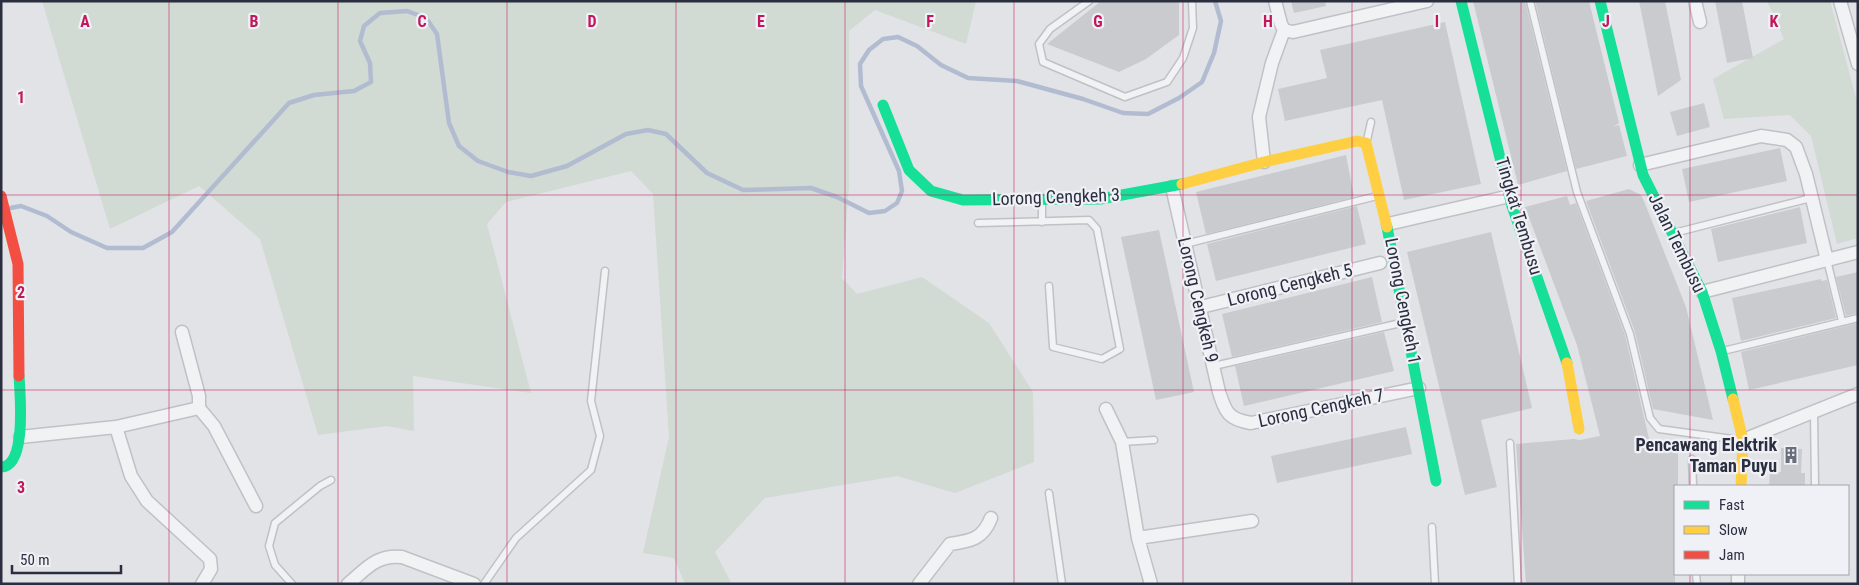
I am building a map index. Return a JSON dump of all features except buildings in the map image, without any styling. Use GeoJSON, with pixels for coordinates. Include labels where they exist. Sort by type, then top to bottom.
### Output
{"type":"FeatureCollection","features":[{"type":"Feature","properties":{"kind":"street"},"geometry":{"type":"LineString","coordinates":[[1264,162],[1259,117],[1272,63],[1284,30],[1275,1]]}},
{"type":"Feature","properties":{"kind":"street"},"geometry":{"type":"LineString","coordinates":[[1284,30],[1293,32],[1427,1]]}},
{"type":"Feature","properties":{"kind":"street","name":"Tingkat Tembusu"},"geometry":{"type":"LineString","coordinates":[[1461,1],[1510,196],[1568,365],[1579,429]]}},
{"type":"Feature","properties":{"kind":"street","name":"Jalan Tembusu"},"geometry":{"type":"LineString","coordinates":[[1600,1],[1640,165],[1672,234],[1702,292],[1721,351],[1743,440],[1741,485]]}},
{"type":"Feature","properties":{"kind":"street"},"geometry":{"type":"LineString","coordinates":[[1695,1],[1700,22]]}},
{"type":"Feature","properties":{"kind":"street"},"geometry":{"type":"LineString","coordinates":[[1840,1],[1857,58]]}},
{"type":"Feature","properties":{"kind":"street","name":"Lorong Cengkeh 3"},"geometry":{"type":"LineString","coordinates":[[883,105],[909,170],[931,191],[963,200],[1100,199],[1172,187],[1264,162],[1357,140],[1366,143]]}},
{"type":"Feature","properties":{"kind":"street"},"geometry":{"type":"LineString","coordinates":[[1640,165],[1761,136],[1786,140],[1796,147],[1827,260]]}},
{"type":"Feature","properties":{"kind":"street","name":"Lorong Cengkeh 1"},"geometry":{"type":"LineString","coordinates":[[1366,143],[1388,224],[1408,321],[1436,481]]}},
{"type":"Feature","properties":{"kind":"street","name":"Lorong Cengkeh 9"},"geometry":{"type":"LineString","coordinates":[[1172,187],[1226,412]]}},
{"type":"Feature","properties":{"kind":"street"},"geometry":{"type":"LineString","coordinates":[[1,196],[9,221],[18,264],[20,436],[14,461],[6,467],[1,467]]}},
{"type":"Feature","properties":{"kind":"street"},"geometry":{"type":"LineString","coordinates":[[1388,224],[1510,196]]}},
{"type":"Feature","properties":{"kind":"street"},"geometry":{"type":"LineString","coordinates":[[1702,292],[1858,252]]}},
{"type":"Feature","properties":{"kind":"street","name":"Lorong Cengkeh 5"},"geometry":{"type":"LineString","coordinates":[[1200,307],[1380,263]]}},
{"type":"Feature","properties":{"kind":"street"},"geometry":{"type":"LineString","coordinates":[[182,332],[199,396],[199,408],[214,426],[256,506]]}},
{"type":"Feature","properties":{"kind":"street","name":"Lorong Cengkeh 7"},"geometry":{"type":"LineString","coordinates":[[1226,412],[1234,419],[1251,423],[1419,388]]}},
{"type":"Feature","properties":{"kind":"street"},"geometry":{"type":"LineString","coordinates":[[1743,440],[1858,394]]}},
{"type":"Feature","properties":{"kind":"street"},"geometry":{"type":"LineString","coordinates":[[20,436],[116,427],[199,408]]}},
{"type":"Feature","properties":{"kind":"street"},"geometry":{"type":"LineString","coordinates":[[1106,409],[1122,442],[1138,538],[1151,584]]}},
{"type":"Feature","properties":{"kind":"street"},"geometry":{"type":"LineString","coordinates":[[116,427],[131,476],[147,501],[210,559],[211,569],[204,583]]}},
{"type":"Feature","properties":{"kind":"street"},"geometry":{"type":"LineString","coordinates":[[919,584],[950,544],[969,541],[986,531],[991,518]]}},
{"type":"Feature","properties":{"kind":"street"},"geometry":{"type":"LineString","coordinates":[[1138,538],[1252,521]]}},
{"type":"Feature","properties":{"kind":"street"},"geometry":{"type":"LineString","coordinates":[[348,584],[380,557],[390,556],[402,557],[474,584]]}},
{"type":"Feature","properties":{"kind":"lane"},"geometry":{"type":"LineString","coordinates":[[1089,1],[1050,29],[1039,44],[1043,62],[1125,97],[1166,82],[1183,58],[1193,28],[1192,1]]}},
{"type":"Feature","properties":{"kind":"lane"},"geometry":{"type":"LineString","coordinates":[[1530,1],[1576,192],[1630,334],[1650,418],[1659,429],[1743,440]]}},
{"type":"Feature","properties":{"kind":"lane","name":"Lorong Cengkeh 1"},"geometry":{"type":"LineString","coordinates":[[1366,143],[1371,122]]}},
{"type":"Feature","properties":{"kind":"lane"},"geometry":{"type":"LineString","coordinates":[[1185,244],[1380,195]]}},
{"type":"Feature","properties":{"kind":"lane"},"geometry":{"type":"LineString","coordinates":[[1672,234],[1811,198]]}},
{"type":"Feature","properties":{"kind":"lane"},"geometry":{"type":"LineString","coordinates":[[1042,200],[1042,222]]}},
{"type":"Feature","properties":{"kind":"lane"},"geometry":{"type":"LineString","coordinates":[[978,223],[1089,220],[1097,229],[1120,349],[1102,359],[1053,347],[1049,286]]}},
{"type":"Feature","properties":{"kind":"lane"},"geometry":{"type":"LineString","coordinates":[[1827,260],[1842,322]]}},
{"type":"Feature","properties":{"kind":"lane"},"geometry":{"type":"LineString","coordinates":[[484,584],[516,538],[592,470],[600,436],[591,401],[605,271]]}},
{"type":"Feature","properties":{"kind":"lane"},"geometry":{"type":"LineString","coordinates":[[1721,351],[1858,318]]}},
{"type":"Feature","properties":{"kind":"lane"},"geometry":{"type":"LineString","coordinates":[[1214,366],[1408,321]]}},
{"type":"Feature","properties":{"kind":"lane"},"geometry":{"type":"LineString","coordinates":[[1814,413],[1815,485]]}},
{"type":"Feature","properties":{"kind":"lane"},"geometry":{"type":"LineString","coordinates":[[1122,442],[1154,440]]}},
{"type":"Feature","properties":{"kind":"lane"},"geometry":{"type":"LineString","coordinates":[[1510,443],[1518,584]]}},
{"type":"Feature","properties":{"kind":"lane"},"geometry":{"type":"LineString","coordinates":[[1692,459],[1693,485]]}},
{"type":"Feature","properties":{"kind":"lane"},"geometry":{"type":"LineString","coordinates":[[292,584],[276,565],[269,546],[275,523],[331,480]]}},
{"type":"Feature","properties":{"kind":"lane"},"geometry":{"type":"LineString","coordinates":[[1049,493],[1062,584]]}},
{"type":"Feature","properties":{"kind":"lane"},"geometry":{"type":"LineString","coordinates":[[1432,527],[1436,584]]}},
{"type":"Feature","properties":{"kind":"shaded area"},"geometry":{"type":"Polygon","coordinates":[[[42,1],[976,1],[966,44],[875,10],[849,31],[849,187],[842,278],[857,294],[922,277],[989,323],[1033,392],[1034,462],[955,493],[897,476],[765,498],[715,552],[732,584],[685,584],[674,558],[643,553],[669,437],[653,194],[631,171],[506,202],[487,224],[531,393],[413,376],[414,431],[387,426],[318,435],[260,239],[199,186],[110,229],[42,1]]]}},
{"type":"Feature","properties":{"kind":"shaded area"},"geometry":{"type":"Polygon","coordinates":[[[1767,1],[1830,1],[1858,105],[1858,238],[1837,244],[1811,136],[1790,115],[1724,119],[1713,79],[1784,39],[1767,1]]]}},
{"type":"Feature","properties":{"kind":"waterway"},"geometry":{"type":"LineString","coordinates":[[10,208],[21,206],[47,216],[71,232],[107,248],[143,248],[172,232],[289,103],[314,95],[354,91],[371,82],[370,63],[360,41],[364,26],[380,13],[407,11],[426,18],[437,34],[449,123],[459,146],[478,161],[508,172],[531,176],[567,166],[626,134],[648,130],[666,134],[707,173],[743,190],[811,188],[837,197],[869,213],[885,211],[897,203],[902,191],[899,171],[861,86],[860,64],[869,50],[883,39],[898,37],[917,46],[941,65],[968,78],[1017,81],[1083,99],[1123,113],[1148,114],[1179,98],[1202,82],[1214,53],[1221,21],[1215,1]]}},
{"type":"Feature","properties":{"kind":"traffic: fast"},"geometry":{"type":"LineString","coordinates":[[1461,1],[1512,206],[1567,363]]}},
{"type":"Feature","properties":{"kind":"traffic: fast"},"geometry":{"type":"LineString","coordinates":[[1600,1],[1643,175],[1702,292],[1721,351],[1733,399]]}},
{"type":"Feature","properties":{"kind":"traffic: fast"},"geometry":{"type":"LineString","coordinates":[[883,105],[909,170],[931,191],[963,200],[1100,199],[1182,184]]}},
{"type":"Feature","properties":{"kind":"traffic: fast"},"geometry":{"type":"LineString","coordinates":[[1387,227],[1436,481]]}},
{"type":"Feature","properties":{"kind":"traffic: fast"},"geometry":{"type":"LineString","coordinates":[[1,467],[9,464],[15,455],[18,443],[21,413],[19,376]]}},
{"type":"Feature","properties":{"kind":"traffic: slow"},"geometry":{"type":"LineString","coordinates":[[1182,184],[1264,162],[1357,141],[1366,143],[1387,227]]}},
{"type":"Feature","properties":{"kind":"traffic: slow"},"geometry":{"type":"LineString","coordinates":[[1567,363],[1579,429]]}},
{"type":"Feature","properties":{"kind":"traffic: slow"},"geometry":{"type":"LineString","coordinates":[[1733,399],[1743,440],[1741,485]]}},
{"type":"Feature","properties":{"kind":"traffic: jam"},"geometry":{"type":"LineString","coordinates":[[1,196],[18,264],[19,376]]}},
{"type":"Feature","properties":{"kind":"place","name":"Pencawang Elektrik Taman Puyu"},"geometry":{"type":"Point","coordinates":[1791,455]}}]}
